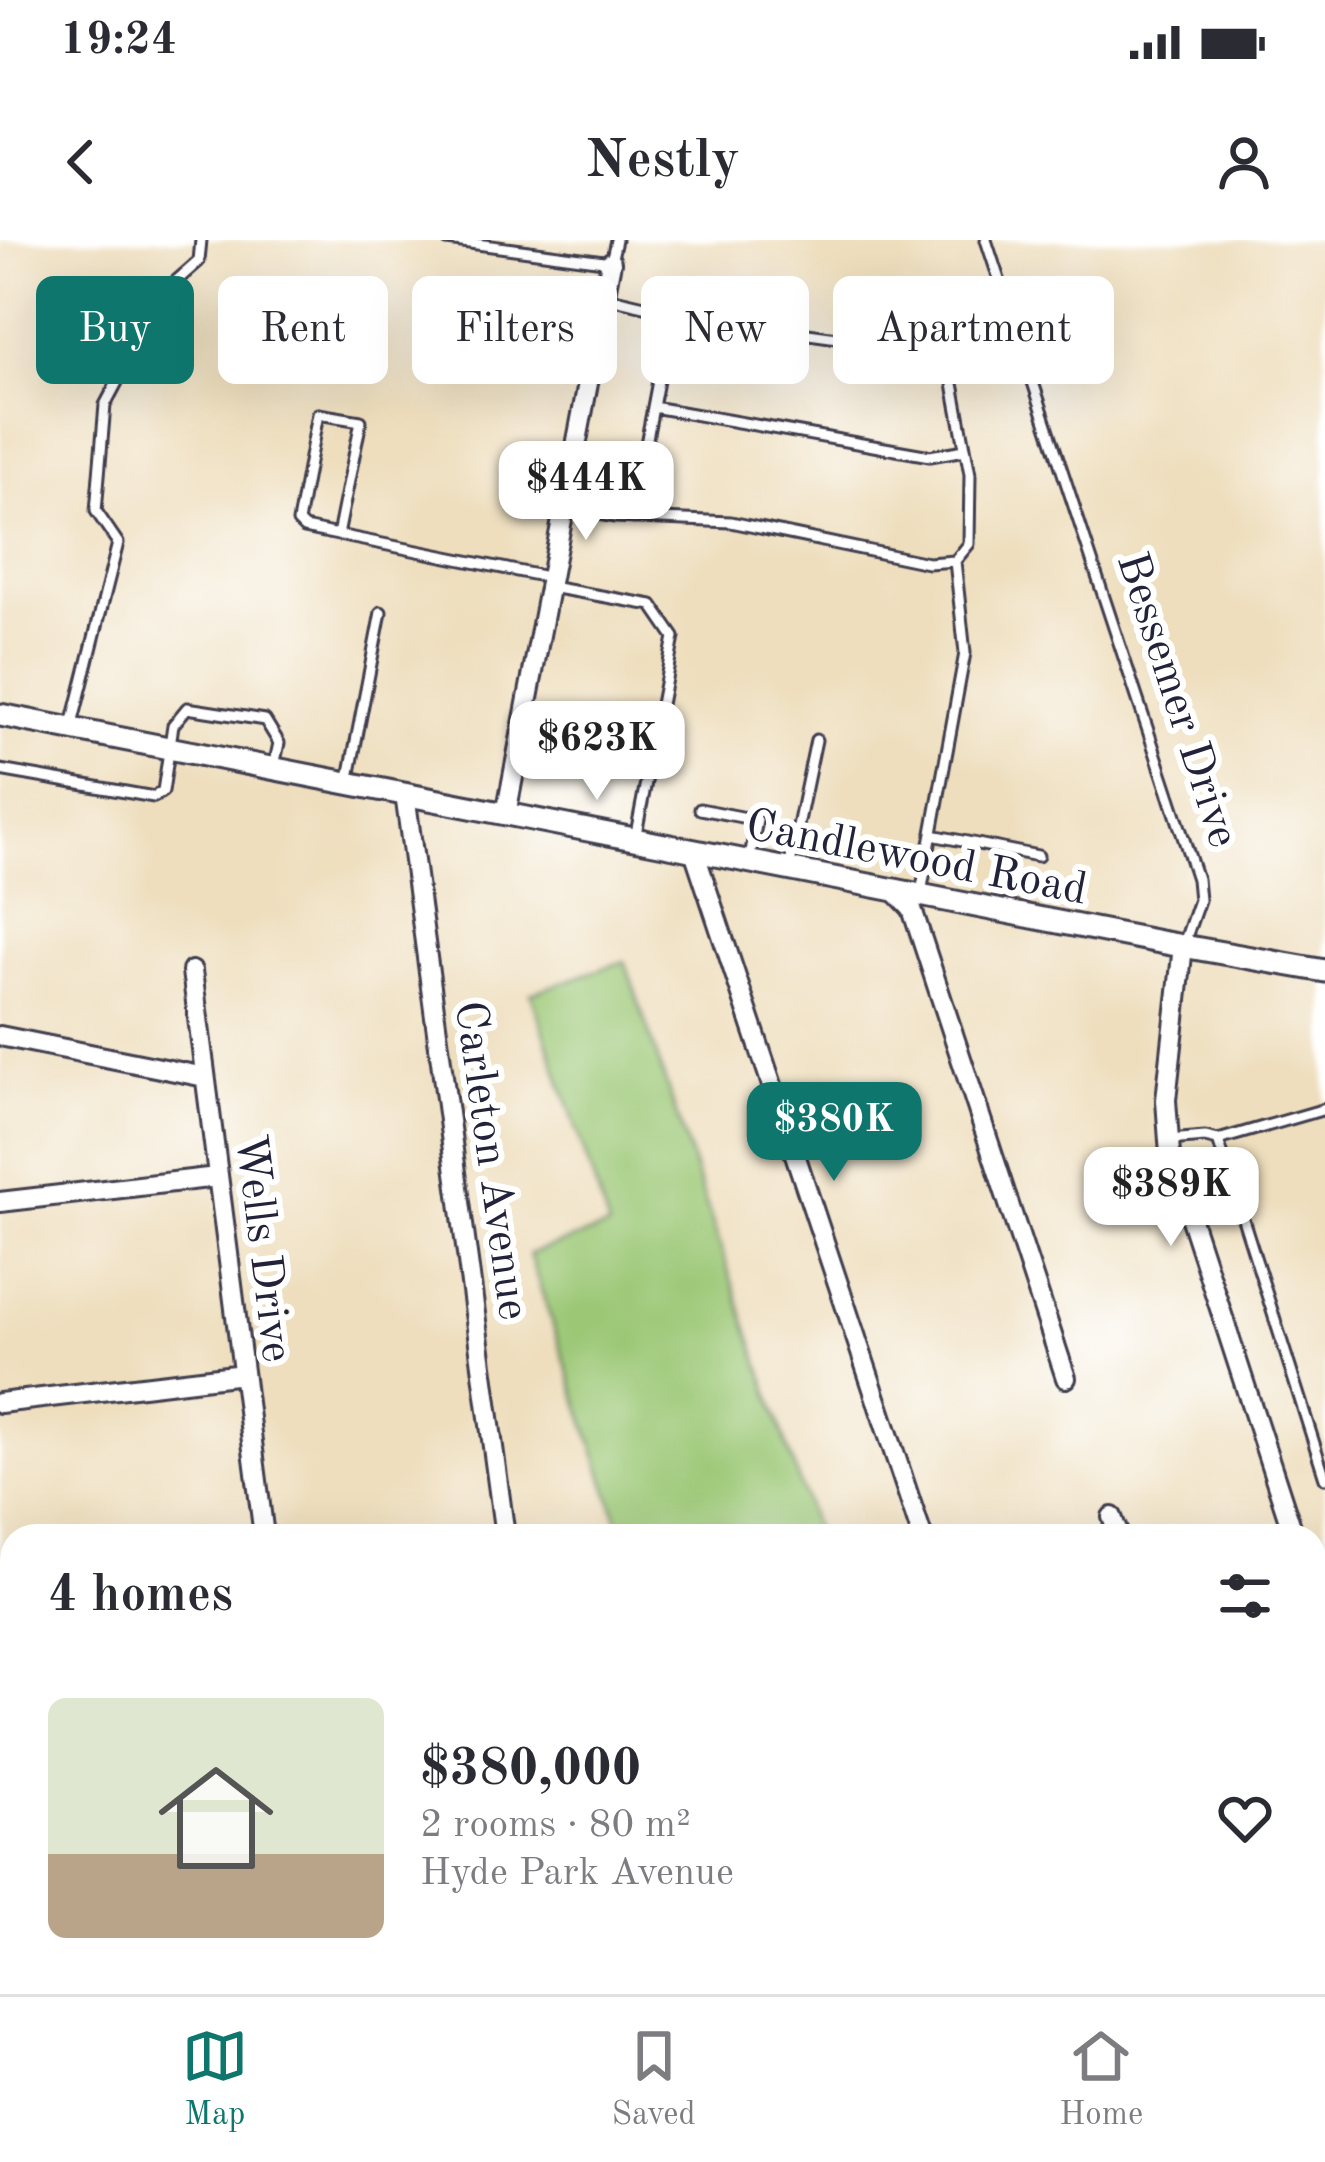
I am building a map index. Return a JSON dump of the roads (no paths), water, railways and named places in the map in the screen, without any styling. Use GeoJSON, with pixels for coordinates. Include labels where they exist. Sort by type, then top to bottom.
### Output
{"type":"FeatureCollection","features":[{"type":"Feature","properties":{"kind":"street"},"geometry":{"type":"LineString","coordinates":[[609,276],[611,262]]}},
{"type":"Feature","properties":{"kind":"street"},"geometry":{"type":"LineString","coordinates":[[506,814],[590,384]]}},
{"type":"Feature","properties":{"kind":"street","name":"Candlewood Road"},"geometry":{"type":"LineString","coordinates":[[0,715],[1325,970]]}},
{"type":"Feature","properties":{"kind":"street","name":"Carleton Avenue"},"geometry":{"type":"LineString","coordinates":[[405,794],[503,1524]]}},
{"type":"Feature","properties":{"kind":"street"},"geometry":{"type":"LineString","coordinates":[[694,850],[918,1524]]}},
{"type":"Feature","properties":{"kind":"street"},"geometry":{"type":"LineString","coordinates":[[893,890],[912,909],[1066,1378]]}},
{"type":"Feature","properties":{"kind":"street","name":"Bessemer Drive"},"geometry":{"type":"LineString","coordinates":[[1183,946],[1166,1100],[1169,1140],[1187,1212],[1290,1524]]}},
{"type":"Feature","properties":{"kind":"street","name":"Wells Drive"},"geometry":{"type":"LineString","coordinates":[[192,971],[262,1524]]}},
{"type":"Feature","properties":{"kind":"street"},"geometry":{"type":"LineString","coordinates":[[0,1036],[205,1077]]}},
{"type":"Feature","properties":{"kind":"street"},"geometry":{"type":"LineString","coordinates":[[0,1202],[217,1177]]}},
{"type":"Feature","properties":{"kind":"street"},"geometry":{"type":"LineString","coordinates":[[0,1403],[243,1374]]}},
{"type":"Feature","properties":{"kind":"lane"},"geometry":{"type":"LineString","coordinates":[[71,729],[118,543],[96,511],[105,405],[166,290],[199,261],[201,240]]}},
{"type":"Feature","properties":{"kind":"lane"},"geometry":{"type":"LineString","coordinates":[[447,240],[611,262],[616,240]]}},
{"type":"Feature","properties":{"kind":"lane","name":"Bessemer Drive"},"geometry":{"type":"LineString","coordinates":[[986,240],[1197,879],[1199,900],[1183,946]]}},
{"type":"Feature","properties":{"kind":"lane"},"geometry":{"type":"LineString","coordinates":[[809,335],[948,357],[970,475],[969,544],[955,561],[965,652],[920,895]]}},
{"type":"Feature","properties":{"kind":"lane"},"geometry":{"type":"LineString","coordinates":[[632,518],[657,384]]}},
{"type":"Feature","properties":{"kind":"lane"},"geometry":{"type":"LineString","coordinates":[[653,407],[930,456],[965,451]]}},
{"type":"Feature","properties":{"kind":"lane"},"geometry":{"type":"LineString","coordinates":[[338,535],[361,421],[318,414],[298,522],[304,528],[652,605],[674,638],[634,839]]}},
{"type":"Feature","properties":{"kind":"lane"},"geometry":{"type":"LineString","coordinates":[[566,508],[632,518],[731,522],[928,563],[955,561]]}},
{"type":"Feature","properties":{"kind":"lane"},"geometry":{"type":"LineString","coordinates":[[348,783],[381,612]]}},
{"type":"Feature","properties":{"kind":"lane"},"geometry":{"type":"LineString","coordinates":[[0,770],[154,797],[163,791],[173,725],[187,708],[265,720],[278,743],[273,769]]}},
{"type":"Feature","properties":{"kind":"lane"},"geometry":{"type":"LineString","coordinates":[[789,869],[816,740]]}},
{"type":"Feature","properties":{"kind":"lane"},"geometry":{"type":"LineString","coordinates":[[700,809],[757,820],[749,862]]}},
{"type":"Feature","properties":{"kind":"lane"},"geometry":{"type":"LineString","coordinates":[[931,841],[1038,856]]}},
{"type":"Feature","properties":{"kind":"lane"},"geometry":{"type":"LineString","coordinates":[[1169,1140],[1218,1140],[1325,1109]]}},
{"type":"Feature","properties":{"kind":"lane"},"geometry":{"type":"LineString","coordinates":[[1218,1140],[1325,1478]]}}]}
